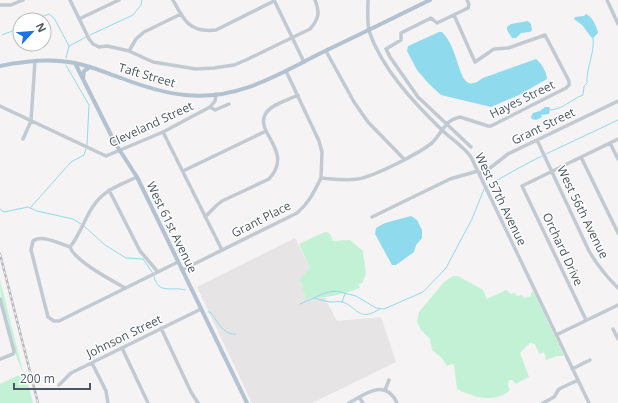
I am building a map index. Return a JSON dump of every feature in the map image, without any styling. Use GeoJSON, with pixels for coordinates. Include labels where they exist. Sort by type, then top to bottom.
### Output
{"type":"FeatureCollection","features":[{"type":"Feature","properties":{"kind":"main road"},"geometry":{"type":"LineString","coordinates":[[286,71],[430,0]]}},
{"type":"Feature","properties":{"kind":"main road","name":"Taft Street"},"geometry":{"type":"LineString","coordinates":[[0,66],[35,61],[75,63],[109,73],[159,91],[187,95],[235,92],[253,87],[286,71]]}},
{"type":"Feature","properties":{"kind":"main road","name":"West 61st Avenue"},"geometry":{"type":"LineString","coordinates":[[75,63],[120,151],[137,177],[247,403]]}},
{"type":"Feature","properties":{"kind":"main road"},"geometry":{"type":"LineString","coordinates":[[83,79],[84,71],[90,67]]}},
{"type":"Feature","properties":{"kind":"street"},"geometry":{"type":"LineString","coordinates":[[0,5],[11,5],[23,0]]}},
{"type":"Feature","properties":{"kind":"street"},"geometry":{"type":"LineString","coordinates":[[70,0],[89,39],[93,44],[99,47],[107,46],[129,51],[153,62],[196,69],[234,65],[310,29],[317,21],[318,7],[315,0]]}},
{"type":"Feature","properties":{"kind":"street"},"geometry":{"type":"LineString","coordinates":[[79,19],[119,0]]}},
{"type":"Feature","properties":{"kind":"street"},"geometry":{"type":"LineString","coordinates":[[173,0],[185,22],[191,27],[205,31],[216,30],[274,0],[304,62]]}},
{"type":"Feature","properties":{"kind":"street","name":"West 57th Avenue"},"geometry":{"type":"LineString","coordinates":[[368,0],[369,30],[381,55],[403,89],[443,131],[466,150],[479,172],[589,403]]}},
{"type":"Feature","properties":{"kind":"street"},"geometry":{"type":"LineString","coordinates":[[466,0],[469,4],[468,8],[437,24],[431,18],[401,34],[401,40],[386,49],[418,97],[471,147]]}},
{"type":"Feature","properties":{"kind":"street"},"geometry":{"type":"LineString","coordinates":[[607,0],[618,24]]}},
{"type":"Feature","properties":{"kind":"street"},"geometry":{"type":"LineString","coordinates":[[129,51],[136,39],[144,32],[181,14]]}},
{"type":"Feature","properties":{"kind":"street","name":"Hayes Street"},"geometry":{"type":"LineString","coordinates":[[447,124],[460,116],[463,116],[491,126],[566,88],[569,85],[569,81],[545,34],[508,48],[494,49],[475,62],[454,15]]}},
{"type":"Feature","properties":{"kind":"street"},"geometry":{"type":"LineString","coordinates":[[326,51],[354,102],[368,122],[404,159]]}},
{"type":"Feature","properties":{"kind":"street"},"geometry":{"type":"LineString","coordinates":[[23,139],[31,121],[35,61]]}},
{"type":"Feature","properties":{"kind":"street"},"geometry":{"type":"LineString","coordinates":[[286,71],[319,141],[322,152],[321,178],[345,181],[359,179],[390,167],[424,150],[443,131],[447,124]]}},
{"type":"Feature","properties":{"kind":"street","name":"Cleveland Street"},"geometry":{"type":"LineString","coordinates":[[0,106],[106,156],[163,132],[210,107],[215,101],[216,94]]}},
{"type":"Feature","properties":{"kind":"street"},"geometry":{"type":"LineString","coordinates":[[205,217],[222,201],[269,179],[274,173],[277,168],[278,156],[266,131],[264,118],[266,112],[272,107],[298,95]]}},
{"type":"Feature","properties":{"kind":"street","name":"Grant Street"},"geometry":{"type":"LineString","coordinates":[[372,217],[450,179],[490,168],[508,154],[618,100]]}},
{"type":"Feature","properties":{"kind":"street"},"geometry":{"type":"LineString","coordinates":[[210,107],[215,110],[229,104]]}},
{"type":"Feature","properties":{"kind":"street"},"geometry":{"type":"LineString","coordinates":[[183,171],[266,131]]}},
{"type":"Feature","properties":{"kind":"street"},"geometry":{"type":"LineString","coordinates":[[163,132],[222,250]]}},
{"type":"Feature","properties":{"kind":"street"},"geometry":{"type":"LineString","coordinates":[[552,171],[618,139]]}},
{"type":"Feature","properties":{"kind":"street","name":"West 56th Avenue"},"geometry":{"type":"LineString","coordinates":[[537,140],[589,251],[600,269],[618,288]]}},
{"type":"Feature","properties":{"kind":"street"},"geometry":{"type":"LineString","coordinates":[[610,143],[618,159]]}},
{"type":"Feature","properties":{"kind":"street"},"geometry":{"type":"LineString","coordinates":[[581,157],[618,233]]}},
{"type":"Feature","properties":{"kind":"street","name":"Orchard Drive"},"geometry":{"type":"LineString","coordinates":[[552,171],[522,186],[586,320]]}},
{"type":"Feature","properties":{"kind":"street"},"geometry":{"type":"LineString","coordinates":[[70,247],[76,240],[82,226],[97,201],[109,190],[137,177]]}},
{"type":"Feature","properties":{"kind":"street","name":"Grant Place"},"geometry":{"type":"LineString","coordinates":[[182,270],[296,214],[311,198],[321,178]]}},
{"type":"Feature","properties":{"kind":"street"},"geometry":{"type":"LineString","coordinates":[[109,190],[140,251],[158,272]]}},
{"type":"Feature","properties":{"kind":"street"},"geometry":{"type":"LineString","coordinates":[[125,288],[91,268],[72,252],[70,247],[42,238],[33,241],[31,250],[48,317],[52,320],[59,320],[125,288],[158,272],[178,262]]}},
{"type":"Feature","properties":{"kind":"street"},"geometry":{"type":"LineString","coordinates":[[0,299],[14,354],[0,359]]}},
{"type":"Feature","properties":{"kind":"street"},"geometry":{"type":"LineString","coordinates":[[556,335],[618,304]]}},
{"type":"Feature","properties":{"kind":"street","name":"Johnson Street"},"geometry":{"type":"LineString","coordinates":[[59,385],[71,373],[201,309]]}},
{"type":"Feature","properties":{"kind":"street"},"geometry":{"type":"LineString","coordinates":[[161,328],[191,392],[198,403]]}},
{"type":"Feature","properties":{"kind":"street"},"geometry":{"type":"LineString","coordinates":[[613,329],[618,339]]}},
{"type":"Feature","properties":{"kind":"street"},"geometry":{"type":"LineString","coordinates":[[122,348],[148,403]]}},
{"type":"Feature","properties":{"kind":"street"},"geometry":{"type":"LineString","coordinates":[[572,369],[590,360]]}},
{"type":"Feature","properties":{"kind":"street"},"geometry":{"type":"LineString","coordinates":[[92,363],[106,391],[108,403]]}},
{"type":"Feature","properties":{"kind":"street"},"geometry":{"type":"LineString","coordinates":[[385,390],[389,380]]}},
{"type":"Feature","properties":{"kind":"street"},"geometry":{"type":"LineString","coordinates":[[543,403],[554,398],[559,389],[578,380]]}},
{"type":"Feature","properties":{"kind":"street"},"geometry":{"type":"LineString","coordinates":[[349,403],[373,390],[385,390],[394,396],[397,403]]}},
{"type":"Feature","properties":{"kind":"street"},"geometry":{"type":"LineString","coordinates":[[359,397],[363,403]]}},
{"type":"Feature","properties":{"kind":"shaded area"},"geometry":{"type":"Polygon","coordinates":[[[295,238],[310,268],[300,283],[306,298],[325,298],[337,321],[381,317],[396,362],[312,403],[252,403],[197,287],[295,238]]]}},
{"type":"Feature","properties":{"kind":"green space"},"geometry":{"type":"Polygon","coordinates":[[[326,232],[330,234],[333,241],[350,240],[363,251],[366,274],[362,283],[359,284],[360,288],[333,296],[306,298],[300,279],[310,268],[299,244],[326,232]]]}},
{"type":"Feature","properties":{"kind":"green space"},"geometry":{"type":"Polygon","coordinates":[[[453,276],[458,276],[483,290],[487,299],[506,290],[511,294],[515,293],[517,296],[522,295],[524,298],[531,296],[533,291],[564,356],[557,356],[546,360],[544,352],[539,354],[535,344],[530,343],[520,353],[529,377],[516,384],[512,380],[509,380],[508,385],[510,390],[504,394],[498,397],[485,398],[470,395],[457,389],[454,365],[452,364],[447,366],[442,358],[432,350],[430,339],[421,330],[417,322],[419,312],[444,282],[453,276]]]}},
{"type":"Feature","properties":{"kind":"green space"},"geometry":{"type":"Polygon","coordinates":[[[0,280],[23,372],[25,372],[33,403],[0,403],[0,384],[23,373],[14,351],[4,316],[0,292],[0,280]]]}},
{"type":"Feature","properties":{"kind":"water"},"geometry":{"type":"Polygon","coordinates":[[[586,14],[592,19],[598,33],[593,38],[582,25],[574,19],[575,17],[584,16],[586,14]]]}},
{"type":"Feature","properties":{"kind":"water"},"geometry":{"type":"Polygon","coordinates":[[[528,21],[531,24],[532,30],[530,32],[521,33],[516,38],[512,38],[507,30],[507,27],[511,24],[528,21]]]}},
{"type":"Feature","properties":{"kind":"water"},"geometry":{"type":"Polygon","coordinates":[[[442,32],[450,43],[464,79],[471,84],[483,78],[536,59],[546,73],[547,79],[519,95],[491,107],[441,95],[417,70],[407,51],[408,46],[442,32]]]}},
{"type":"Feature","properties":{"kind":"water"},"geometry":{"type":"Polygon","coordinates":[[[545,107],[549,107],[549,114],[541,115],[542,117],[536,120],[532,119],[531,117],[533,113],[540,111],[545,107]]]}},
{"type":"Feature","properties":{"kind":"water"},"geometry":{"type":"Polygon","coordinates":[[[411,216],[417,220],[422,230],[422,238],[416,245],[414,252],[396,265],[392,265],[375,234],[376,228],[385,223],[411,216]]]}},
{"type":"Feature","properties":{"kind":"waterway"},"geometry":{"type":"LineString","coordinates":[[90,35],[133,15],[141,5],[142,0]]}},
{"type":"Feature","properties":{"kind":"waterway"},"geometry":{"type":"LineString","coordinates":[[52,16],[69,46]]}},
{"type":"Feature","properties":{"kind":"waterway"},"geometry":{"type":"LineString","coordinates":[[2,35],[12,31]]}},
{"type":"Feature","properties":{"kind":"waterway"},"geometry":{"type":"LineString","coordinates":[[66,58],[69,46],[86,37]]}},
{"type":"Feature","properties":{"kind":"waterway"},"geometry":{"type":"LineString","coordinates":[[550,110],[559,108],[583,95],[584,86],[587,83],[593,49],[593,38]]}},
{"type":"Feature","properties":{"kind":"waterway"},"geometry":{"type":"LineString","coordinates":[[66,65],[89,105],[87,145]]}},
{"type":"Feature","properties":{"kind":"waterway"},"geometry":{"type":"LineString","coordinates":[[546,154],[618,120]]}},
{"type":"Feature","properties":{"kind":"waterway"},"geometry":{"type":"LineString","coordinates":[[31,207],[71,162],[84,155],[86,149]]}},
{"type":"Feature","properties":{"kind":"waterway"},"geometry":{"type":"LineString","coordinates":[[487,186],[542,156]]}},
{"type":"Feature","properties":{"kind":"waterway"},"geometry":{"type":"LineString","coordinates":[[300,304],[328,292],[336,291],[356,296],[376,308],[384,309],[423,292],[446,268],[472,219],[484,189]]}},
{"type":"Feature","properties":{"kind":"waterway"},"geometry":{"type":"LineString","coordinates":[[0,209],[4,212],[28,207],[37,211],[73,219],[81,224]]}},
{"type":"Feature","properties":{"kind":"waterway"},"geometry":{"type":"LineString","coordinates":[[84,226],[105,245],[126,258],[143,259],[152,272]]}},
{"type":"Feature","properties":{"kind":"waterway"},"geometry":{"type":"LineString","coordinates":[[154,277],[156,283],[162,288],[185,290]]}},
{"type":"Feature","properties":{"kind":"waterway"},"geometry":{"type":"LineString","coordinates":[[342,302],[345,294]]}},
{"type":"Feature","properties":{"kind":"waterway"},"geometry":{"type":"LineString","coordinates":[[314,298],[330,302],[343,302],[363,314],[373,313],[380,309]]}},
{"type":"Feature","properties":{"kind":"waterway"},"geometry":{"type":"LineString","coordinates":[[208,312],[212,314],[225,331],[236,334]]}},
{"type":"Feature","properties":{"kind":"railway"},"geometry":{"type":"LineString","coordinates":[[0,254],[38,403]]}}]}
